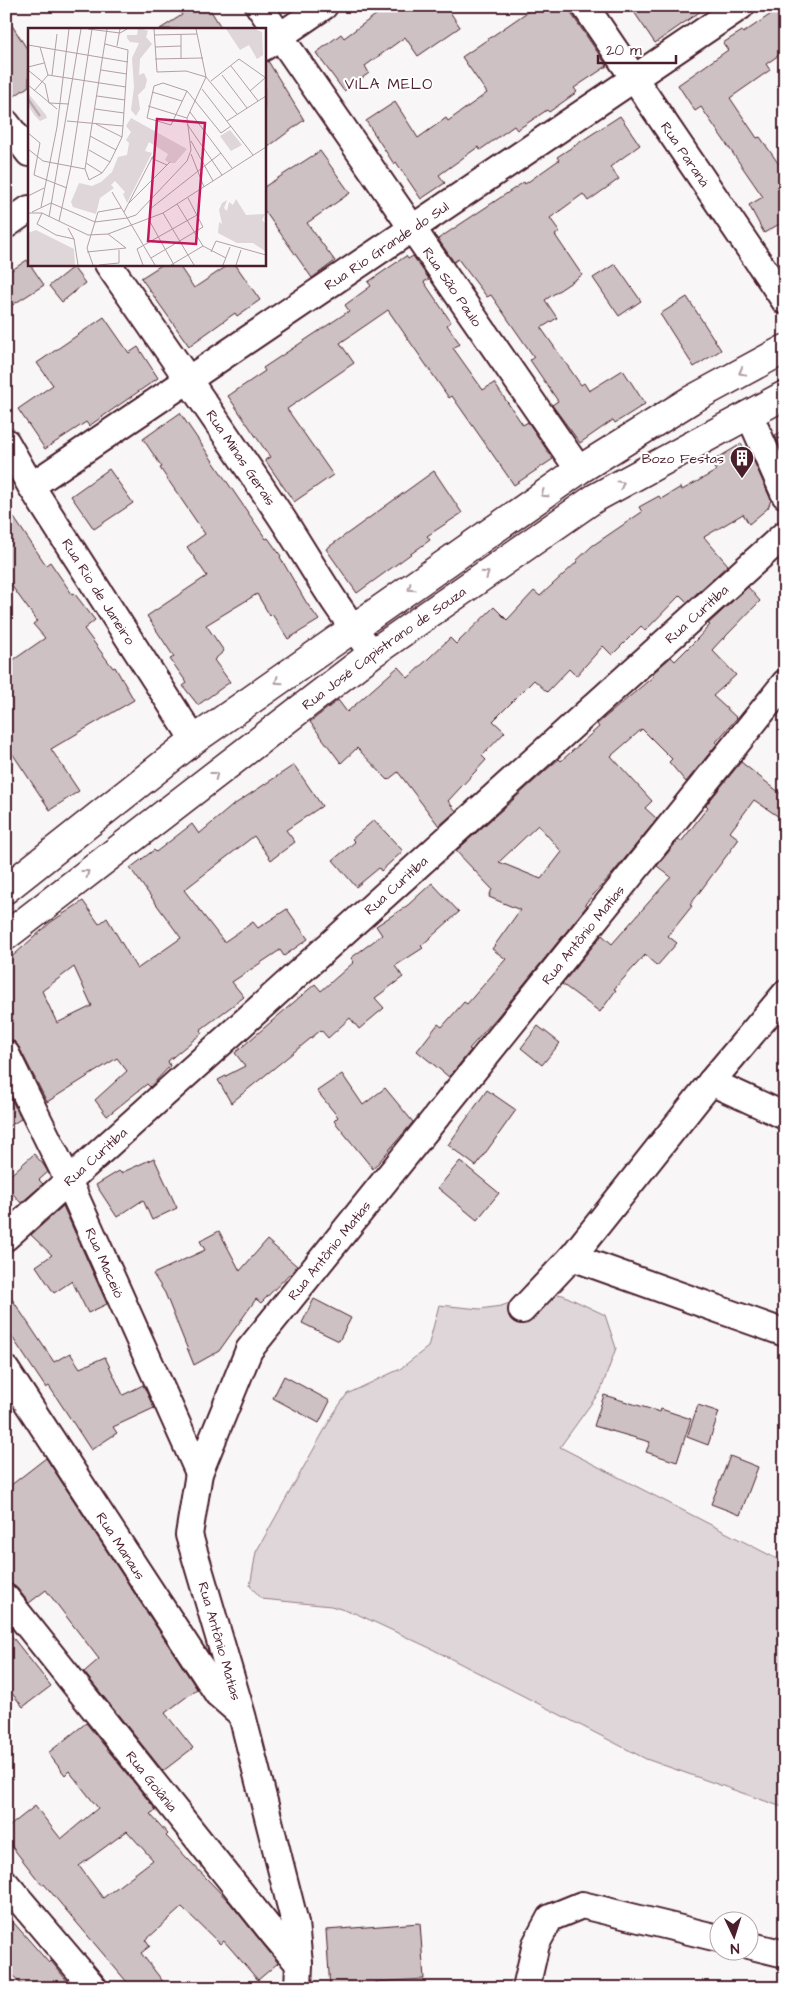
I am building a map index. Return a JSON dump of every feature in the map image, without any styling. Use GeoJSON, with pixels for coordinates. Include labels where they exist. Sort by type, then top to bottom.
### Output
{"type":"FeatureCollection","features":[{"type":"Feature","properties":{"kind":"main road"},"geometry":{"type":"LineString","coordinates":[[6,889],[194,740],[579,470],[691,400],[785,349]]}},
{"type":"Feature","properties":{"kind":"main road","name":"Rua José Capistrano de Souza"},"geometry":{"type":"LineString","coordinates":[[6,936],[373,653],[595,498],[785,395]]}},
{"type":"Feature","properties":{"kind":"main road"},"geometry":{"type":"LineString","coordinates":[[39,862],[61,892]]}},
{"type":"Feature","properties":{"kind":"street","name":"Rua São Paulo"},"geometry":{"type":"LineString","coordinates":[[259,6],[271,42],[412,228],[579,470]]}},
{"type":"Feature","properties":{"kind":"street"},"geometry":{"type":"LineString","coordinates":[[271,42],[324,6]]}},
{"type":"Feature","properties":{"kind":"street","name":"Rua Paraná"},"geometry":{"type":"LineString","coordinates":[[585,6],[785,301]]}},
{"type":"Feature","properties":{"kind":"street","name":"Rua Rio Grande do Sul"},"geometry":{"type":"LineString","coordinates":[[31,486],[741,6]]}},
{"type":"Feature","properties":{"kind":"street"},"geometry":{"type":"LineString","coordinates":[[6,123],[28,152]]}},
{"type":"Feature","properties":{"kind":"street"},"geometry":{"type":"LineString","coordinates":[[6,226],[28,210]]}},
{"type":"Feature","properties":{"kind":"street","name":"Rua Minas Gerais"},"geometry":{"type":"LineString","coordinates":[[109,265],[189,379],[311,562],[353,629],[373,653]]}},
{"type":"Feature","properties":{"kind":"street"},"geometry":{"type":"LineString","coordinates":[[749,414],[785,495]]}},
{"type":"Feature","properties":{"kind":"street","name":"Rua Rio de Janeiro"},"geometry":{"type":"LineString","coordinates":[[6,442],[31,486],[194,740]]}},
{"type":"Feature","properties":{"kind":"street","name":"Rua Curitiba"},"geometry":{"type":"LineString","coordinates":[[6,1237],[785,534]]}},
{"type":"Feature","properties":{"kind":"street","name":"Rua Antônio Matias"},"geometry":{"type":"LineString","coordinates":[[298,1976],[283,1928],[242,1715],[190,1535],[199,1473],[249,1350],[785,683]]}},
{"type":"Feature","properties":{"kind":"street"},"geometry":{"type":"LineString","coordinates":[[522,1310],[572,1257],[711,1082],[785,994]]}},
{"type":"Feature","properties":{"kind":"street","name":"Rua Maceió"},"geometry":{"type":"LineString","coordinates":[[6,1054],[68,1180],[199,1473]]}},
{"type":"Feature","properties":{"kind":"street"},"geometry":{"type":"LineString","coordinates":[[711,1082],[785,1116]]}},
{"type":"Feature","properties":{"kind":"street"},"geometry":{"type":"LineString","coordinates":[[572,1257],[785,1333]]}},
{"type":"Feature","properties":{"kind":"street","name":"Rua Manaus"},"geometry":{"type":"LineString","coordinates":[[6,1370],[218,1694],[242,1715]]}},
{"type":"Feature","properties":{"kind":"street","name":"Rua Goiânia"},"geometry":{"type":"LineString","coordinates":[[6,1598],[283,1928]]}},
{"type":"Feature","properties":{"kind":"street"},"geometry":{"type":"LineString","coordinates":[[6,1884],[94,1988]]}},
{"type":"Feature","properties":{"kind":"street"},"geometry":{"type":"LineString","coordinates":[[526,1988],[536,1944],[550,1918],[582,1905],[708,1936]]}},
{"type":"Feature","properties":{"kind":"street"},"geometry":{"type":"LineString","coordinates":[[758,1947],[785,1954]]}},
{"type":"Feature","properties":{"kind":"shaded area"},"geometry":{"type":"Polygon","coordinates":[[[542,1292],[563,1295],[605,1315],[616,1348],[601,1390],[560,1447],[785,1563],[785,1808],[646,1759],[432,1649],[357,1614],[331,1606],[262,1599],[250,1586],[256,1552],[334,1413],[347,1394],[400,1369],[428,1347],[439,1305],[480,1309],[501,1306],[542,1292]]]}},
{"type":"Feature","properties":{"kind":"building"},"geometry":{"type":"Polygon","coordinates":[[[177,6],[208,6],[221,28],[162,28],[182,15],[177,6]]]}},
{"type":"Feature","properties":{"kind":"building"},"geometry":{"type":"Polygon","coordinates":[[[388,6],[446,6],[460,27],[418,56],[405,37],[365,66],[369,73],[344,91],[316,53],[341,34],[344,38],[388,6]]]}},
{"type":"Feature","properties":{"kind":"building"},"geometry":{"type":"Polygon","coordinates":[[[536,6],[566,6],[607,66],[574,88],[577,92],[549,112],[547,110],[517,130],[514,126],[480,150],[478,147],[439,175],[445,183],[421,199],[396,162],[394,164],[366,121],[395,102],[418,138],[446,118],[448,121],[487,93],[462,57],[536,6]]]}},
{"type":"Feature","properties":{"kind":"building"},"geometry":{"type":"Polygon","coordinates":[[[630,6],[708,6],[655,43],[630,6]]]}},
{"type":"Feature","properties":{"kind":"building"},"geometry":{"type":"Polygon","coordinates":[[[785,6],[785,51],[766,64],[770,70],[730,98],[757,138],[760,137],[785,173],[785,229],[781,223],[764,233],[749,205],[763,197],[701,107],[695,111],[678,85],[728,50],[723,43],[742,31],[743,33],[785,6]]]}},
{"type":"Feature","properties":{"kind":"building"},"geometry":{"type":"Polygon","coordinates":[[[6,16],[28,50],[28,87],[6,102],[6,16]]]}},
{"type":"Feature","properties":{"kind":"building"},"geometry":{"type":"Polygon","coordinates":[[[268,61],[304,120],[265,149],[265,62],[268,61]]]}},
{"type":"Feature","properties":{"kind":"building"},"geometry":{"type":"Polygon","coordinates":[[[620,116],[640,145],[610,167],[619,179],[588,201],[583,194],[550,218],[560,232],[555,235],[582,275],[545,300],[557,318],[541,328],[581,385],[584,383],[589,391],[623,370],[645,404],[615,423],[613,420],[580,443],[552,405],[558,401],[530,360],[534,357],[491,295],[487,297],[458,259],[454,262],[438,239],[524,182],[525,184],[559,160],[557,157],[620,116]]]}},
{"type":"Feature","properties":{"kind":"building"},"geometry":{"type":"Polygon","coordinates":[[[320,151],[350,193],[307,223],[335,261],[312,278],[265,211],[265,186],[320,151]]]}},
{"type":"Feature","properties":{"kind":"building"},"geometry":{"type":"Polygon","coordinates":[[[406,256],[408,259],[413,256],[429,279],[424,282],[451,322],[447,325],[460,344],[453,348],[483,390],[494,383],[523,425],[528,422],[553,459],[514,485],[452,396],[449,398],[388,310],[340,343],[354,363],[287,409],[333,475],[294,502],[265,460],[270,457],[228,396],[265,371],[263,368],[349,311],[345,305],[371,286],[368,282],[406,256]]]}},
{"type":"Feature","properties":{"kind":"building"},"geometry":{"type":"Polygon","coordinates":[[[27,260],[28,265],[30,265],[44,285],[6,309],[6,274],[27,260]]]}},
{"type":"Feature","properties":{"kind":"building"},"geometry":{"type":"Polygon","coordinates":[[[615,264],[641,301],[619,316],[593,278],[615,264]]]}},
{"type":"Feature","properties":{"kind":"building"},"geometry":{"type":"Polygon","coordinates":[[[161,265],[179,265],[194,288],[228,265],[236,265],[260,300],[237,316],[235,313],[189,346],[141,278],[161,265]]]}},
{"type":"Feature","properties":{"kind":"building"},"geometry":{"type":"Polygon","coordinates":[[[73,267],[85,283],[62,302],[49,286],[73,267]]]}},
{"type":"Feature","properties":{"kind":"building"},"geometry":{"type":"Polygon","coordinates":[[[687,297],[721,350],[694,367],[660,314],[687,297]]]}},
{"type":"Feature","properties":{"kind":"building"},"geometry":{"type":"Polygon","coordinates":[[[104,317],[129,353],[138,347],[158,378],[89,426],[86,422],[45,449],[18,409],[53,385],[37,363],[104,317]]]}},
{"type":"Feature","properties":{"kind":"building"},"geometry":{"type":"Polygon","coordinates":[[[180,413],[266,539],[268,538],[281,556],[306,602],[319,620],[288,639],[272,614],[270,616],[257,594],[206,625],[224,651],[214,660],[230,682],[198,705],[183,686],[187,683],[170,659],[174,657],[147,616],[207,576],[187,547],[205,534],[160,468],[162,467],[143,439],[180,413]]]}},
{"type":"Feature","properties":{"kind":"building"},"geometry":{"type":"Polygon","coordinates":[[[785,430],[785,458],[775,435],[785,430]]]}},
{"type":"Feature","properties":{"kind":"building"},"geometry":{"type":"Polygon","coordinates":[[[741,444],[746,452],[749,450],[771,500],[768,508],[749,524],[743,514],[704,537],[728,565],[687,602],[680,595],[645,631],[641,626],[612,655],[603,646],[576,676],[569,669],[547,692],[534,680],[493,721],[505,732],[482,756],[486,760],[448,801],[456,811],[439,826],[398,772],[388,780],[357,748],[341,763],[310,722],[338,700],[347,712],[398,667],[408,678],[450,638],[456,644],[494,607],[507,620],[534,591],[540,596],[592,546],[642,512],[639,507],[659,496],[661,499],[681,487],[682,490],[716,471],[711,462],[741,444]]]}},
{"type":"Feature","properties":{"kind":"building"},"geometry":{"type":"Polygon","coordinates":[[[109,469],[133,503],[94,529],[71,496],[109,469]]]}},
{"type":"Feature","properties":{"kind":"building"},"geometry":{"type":"Polygon","coordinates":[[[434,471],[462,513],[427,536],[430,540],[357,593],[326,549],[434,471]]]}},
{"type":"Feature","properties":{"kind":"building"},"geometry":{"type":"Polygon","coordinates":[[[6,506],[46,565],[50,562],[72,594],[74,593],[95,620],[84,629],[113,668],[115,667],[134,700],[51,749],[79,791],[50,810],[6,744],[6,665],[45,638],[33,624],[37,621],[6,578],[6,506]]]}},
{"type":"Feature","properties":{"kind":"building"},"geometry":{"type":"Polygon","coordinates":[[[748,587],[760,601],[724,640],[723,638],[712,650],[736,675],[713,696],[737,718],[686,782],[669,762],[672,759],[642,729],[611,756],[652,801],[645,808],[657,819],[585,904],[587,906],[469,1049],[471,1050],[449,1077],[417,1051],[438,1024],[442,1027],[464,1002],[467,1004],[506,959],[492,949],[520,910],[489,897],[492,889],[456,851],[553,764],[559,759],[561,761],[599,727],[597,724],[654,676],[652,674],[671,657],[675,661],[710,625],[708,624],[748,587]],[[538,825],[499,862],[541,879],[562,852],[538,825]]]}},
{"type":"Feature","properties":{"kind":"building"},"geometry":{"type":"Polygon","coordinates":[[[741,762],[785,797],[785,821],[754,800],[730,832],[739,839],[690,905],[692,906],[668,936],[677,943],[657,966],[645,955],[614,989],[616,990],[600,1012],[562,984],[602,935],[612,944],[671,877],[657,866],[679,839],[681,842],[708,807],[706,805],[741,762]]]}},
{"type":"Feature","properties":{"kind":"building"},"geometry":{"type":"Polygon","coordinates":[[[294,765],[322,806],[286,830],[295,842],[271,860],[254,836],[184,890],[224,942],[253,922],[258,928],[287,909],[308,939],[284,956],[280,950],[232,982],[244,997],[200,1030],[202,1033],[168,1061],[170,1066],[150,1087],[147,1084],[107,1116],[95,1100],[127,1071],[117,1058],[47,1102],[19,1047],[14,1041],[6,1039],[6,962],[51,922],[83,901],[99,924],[107,918],[137,969],[181,938],[130,868],[154,850],[156,852],[192,824],[199,834],[232,806],[294,765]],[[74,967],[42,991],[57,1023],[92,1006],[74,967]]]}},
{"type":"Feature","properties":{"kind":"building"},"geometry":{"type":"Polygon","coordinates":[[[374,820],[403,851],[381,871],[379,868],[356,887],[333,860],[355,842],[352,839],[374,820]]]}},
{"type":"Feature","properties":{"kind":"building"},"geometry":{"type":"Polygon","coordinates":[[[432,883],[459,912],[421,946],[423,948],[395,966],[403,977],[375,998],[384,1008],[359,1029],[350,1018],[328,1038],[321,1030],[231,1103],[218,1080],[245,1066],[235,1053],[315,984],[321,991],[354,962],[351,958],[382,935],[376,926],[408,905],[432,883]]]}},
{"type":"Feature","properties":{"kind":"building"},"geometry":{"type":"Polygon","coordinates":[[[538,1026],[560,1043],[542,1065],[521,1048],[538,1026]]]}},
{"type":"Feature","properties":{"kind":"building"},"geometry":{"type":"Polygon","coordinates":[[[342,1074],[363,1105],[385,1088],[413,1122],[373,1169],[334,1121],[338,1117],[317,1091],[342,1074]]]}},
{"type":"Feature","properties":{"kind":"building"},"geometry":{"type":"Polygon","coordinates":[[[6,1088],[21,1119],[6,1128],[6,1088]]]}},
{"type":"Feature","properties":{"kind":"building"},"geometry":{"type":"Polygon","coordinates":[[[487,1090],[516,1110],[476,1166],[448,1145],[487,1090]]]}},
{"type":"Feature","properties":{"kind":"building"},"geometry":{"type":"Polygon","coordinates":[[[34,1154],[48,1172],[39,1180],[43,1184],[21,1203],[6,1186],[6,1179],[34,1154]]]}},
{"type":"Feature","properties":{"kind":"building"},"geometry":{"type":"Polygon","coordinates":[[[154,1158],[177,1208],[152,1220],[143,1200],[117,1217],[96,1185],[119,1171],[121,1173],[154,1158]]]}},
{"type":"Feature","properties":{"kind":"building"},"geometry":{"type":"Polygon","coordinates":[[[460,1161],[499,1193],[477,1220],[438,1188],[460,1161]]]}},
{"type":"Feature","properties":{"kind":"building"},"geometry":{"type":"Polygon","coordinates":[[[63,1206],[107,1304],[88,1313],[72,1281],[54,1293],[36,1266],[52,1255],[31,1235],[63,1206]]]}},
{"type":"Feature","properties":{"kind":"building"},"geometry":{"type":"Polygon","coordinates":[[[219,1231],[240,1271],[267,1240],[297,1266],[261,1303],[256,1299],[219,1351],[194,1365],[165,1293],[153,1274],[205,1250],[200,1241],[219,1231]]]}},
{"type":"Feature","properties":{"kind":"building"},"geometry":{"type":"Polygon","coordinates":[[[6,1290],[54,1362],[70,1353],[80,1368],[105,1357],[123,1395],[143,1385],[154,1408],[113,1427],[117,1433],[91,1450],[49,1386],[46,1388],[6,1328],[6,1290]]]}},
{"type":"Feature","properties":{"kind":"building"},"geometry":{"type":"Polygon","coordinates":[[[314,1299],[351,1318],[339,1341],[302,1323],[314,1299]]]}},
{"type":"Feature","properties":{"kind":"building"},"geometry":{"type":"Polygon","coordinates":[[[284,1376],[330,1401],[319,1423],[273,1398],[284,1376]]]}},
{"type":"Feature","properties":{"kind":"building"},"geometry":{"type":"Polygon","coordinates":[[[604,1395],[660,1412],[661,1409],[691,1419],[677,1462],[646,1452],[650,1442],[594,1426],[604,1395]]]}},
{"type":"Feature","properties":{"kind":"building"},"geometry":{"type":"Polygon","coordinates":[[[698,1405],[719,1412],[708,1445],[687,1437],[698,1405]]]}},
{"type":"Feature","properties":{"kind":"building"},"geometry":{"type":"Polygon","coordinates":[[[730,1456],[758,1467],[740,1515],[711,1504],[730,1456]]]}},
{"type":"Feature","properties":{"kind":"building"},"geometry":{"type":"Polygon","coordinates":[[[46,1458],[197,1689],[165,1713],[193,1748],[163,1771],[84,1672],[99,1659],[46,1590],[29,1603],[18,1589],[6,1579],[6,1489],[46,1458]]]}},
{"type":"Feature","properties":{"kind":"building"},"geometry":{"type":"Polygon","coordinates":[[[6,1629],[51,1686],[23,1707],[6,1686],[6,1629]]]}},
{"type":"Feature","properties":{"kind":"building"},"geometry":{"type":"Polygon","coordinates":[[[86,1723],[156,1810],[150,1814],[168,1834],[166,1836],[230,1903],[278,1963],[258,1980],[224,1941],[220,1944],[182,1907],[146,1940],[150,1946],[141,1953],[168,1988],[132,1988],[44,1884],[42,1885],[6,1839],[6,1829],[35,1806],[61,1839],[98,1808],[69,1771],[65,1775],[48,1753],[86,1723]],[[127,1831],[79,1866],[103,1898],[153,1860],[127,1831]]]}},
{"type":"Feature","properties":{"kind":"building"},"geometry":{"type":"Polygon","coordinates":[[[6,1914],[49,1963],[51,1961],[73,1988],[24,1988],[6,1967],[6,1914]]]}},
{"type":"Feature","properties":{"kind":"building"},"geometry":{"type":"Polygon","coordinates":[[[420,1923],[424,1979],[376,1982],[377,1988],[330,1988],[326,1930],[420,1923]]]}},
{"type":"Feature","properties":{"kind":"place","name":"Bozo Festas"},"geometry":{"type":"Point","coordinates":[742,479]}},
{"type":"Feature","properties":{"kind":"district","name":"VILA MELO"},"geometry":{"type":"Point","coordinates":[389,84]}}]}
